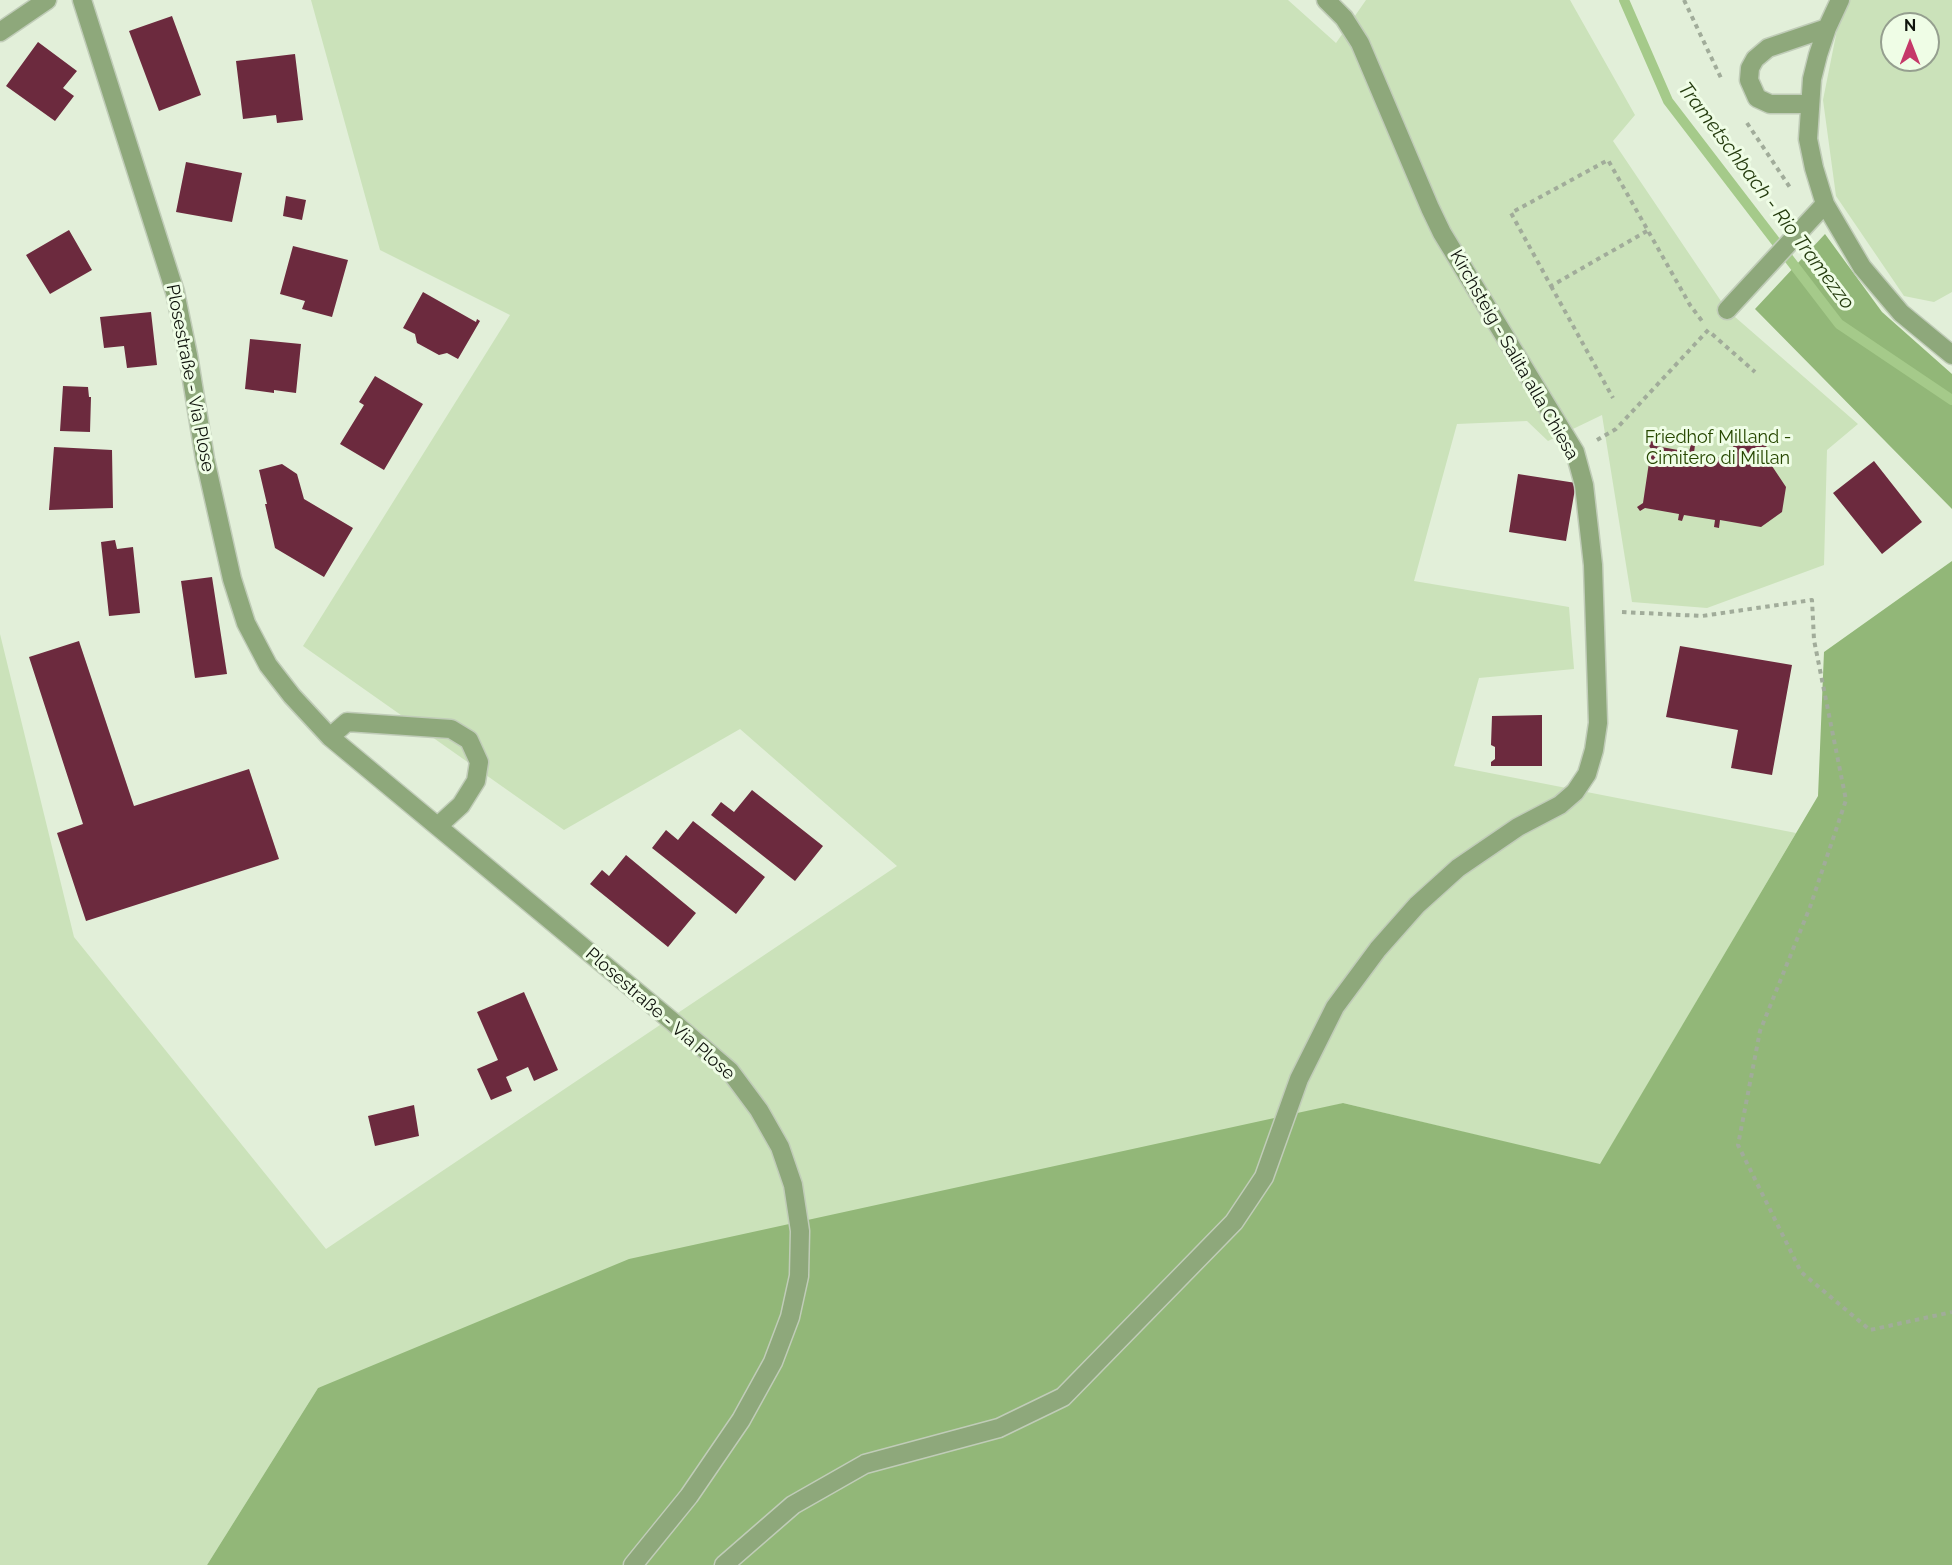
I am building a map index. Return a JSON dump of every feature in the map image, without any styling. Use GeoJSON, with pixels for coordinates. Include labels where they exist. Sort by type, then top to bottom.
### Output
{"type":"FeatureCollection","features":[{"type":"Feature","properties":{"kind":"street"},"geometry":{"type":"LineString","coordinates":[[0,32],[47,0]]}},
{"type":"Feature","properties":{"kind":"street","name":"Plosestraße - Via Plose"},"geometry":{"type":"LineString","coordinates":[[82,0],[175,292],[205,459],[232,579],[246,622],[268,664],[291,696],[330,737],[730,1071],[759,1110],[780,1147],[793,1185],[800,1231],[799,1276],[790,1317],[773,1362],[741,1420],[689,1496],[633,1565]]}},
{"type":"Feature","properties":{"kind":"street","name":"Kirchsteig - Salita alla Chiesa"},"geometry":{"type":"LineString","coordinates":[[724,1565],[793,1505],[865,1464],[999,1428],[1063,1397],[1234,1222],[1264,1177],[1299,1079],[1335,1007],[1378,949],[1417,905],[1458,868],[1518,827],[1560,805],[1575,792],[1587,774],[1598,723],[1595,611],[1593,565],[1584,485],[1575,452],[1442,233],[1360,43],[1344,18],[1326,0]]}},
{"type":"Feature","properties":{"kind":"street"},"geometry":{"type":"LineString","coordinates":[[1840,0],[1818,55],[1809,104],[1808,139],[1825,204],[1863,267],[1901,313],[1952,355]]}},
{"type":"Feature","properties":{"kind":"street"},"geometry":{"type":"LineString","coordinates":[[1809,104],[1770,104],[1757,98],[1749,80],[1750,68],[1755,59],[1768,48],[1827,28]]}},
{"type":"Feature","properties":{"kind":"street"},"geometry":{"type":"LineString","coordinates":[[1727,310],[1825,204]]}},
{"type":"Feature","properties":{"kind":"street"},"geometry":{"type":"LineString","coordinates":[[330,737],[347,722],[451,729],[469,740],[479,762],[476,781],[461,805],[438,826]]}},
{"type":"Feature","properties":{"kind":"path"},"geometry":{"type":"LineString","coordinates":[[1613,398],[1511,213],[1608,160],[1690,305],[1708,330],[1755,372]]}},
{"type":"Feature","properties":{"kind":"path"},"geometry":{"type":"LineString","coordinates":[[1551,286],[1647,231]]}},
{"type":"Feature","properties":{"kind":"path"},"geometry":{"type":"LineString","coordinates":[[1575,452],[1617,429],[1727,310]]}},
{"type":"Feature","properties":{"kind":"path"},"geometry":{"type":"LineString","coordinates":[[1595,611],[1702,616],[1812,600],[1814,640],[1846,800],[1810,908],[1760,1031],[1738,1145],[1801,1272],[1870,1330],[1952,1312]]}},
{"type":"Feature","properties":{"kind":"green space","name":"Friedhof Milland - Cimitero di Millan"},"geometry":{"type":"Polygon","coordinates":[[[311,0],[1288,0],[1336,43],[1366,0],[1570,0],[1635,115],[1613,141],[1727,310],[1858,424],[1827,450],[1824,565],[1707,608],[1632,602],[1602,415],[1548,441],[1527,421],[1457,424],[1414,581],[1569,607],[1574,669],[1479,678],[1454,766],[1796,833],[1600,1165],[1343,1103],[318,1388],[207,1565],[0,1565],[0,634],[74,937],[326,1249],[897,866],[740,729],[564,830],[303,646],[510,315],[380,250],[311,0]]]}},
{"type":"Feature","properties":{"kind":"green space"},"geometry":{"type":"Polygon","coordinates":[[[1843,0],[1952,0],[1952,292],[1934,302],[1904,296],[1836,196],[1823,100],[1843,0]]]}},
{"type":"Feature","properties":{"kind":"green space"},"geometry":{"type":"Polygon","coordinates":[[[1825,234],[1882,312],[1952,374],[1952,509],[1755,309],[1825,234]]]}},
{"type":"Feature","properties":{"kind":"green space"},"geometry":{"type":"Polygon","coordinates":[[[1952,561],[1952,1565],[207,1565],[318,1388],[629,1259],[1343,1103],[1600,1164],[1818,796],[1824,652],[1952,561]]]}},
{"type":"Feature","properties":{"kind":"building"},"geometry":{"type":"Polygon","coordinates":[[[172,16],[201,95],[159,111],[129,31],[172,16]]]}},
{"type":"Feature","properties":{"kind":"building"},"geometry":{"type":"Polygon","coordinates":[[[38,42],[77,71],[63,88],[74,96],[55,121],[6,86],[38,42]]]}},
{"type":"Feature","properties":{"kind":"building"},"geometry":{"type":"Polygon","coordinates":[[[295,54],[303,120],[277,123],[276,115],[243,119],[236,61],[295,54]]]}},
{"type":"Feature","properties":{"kind":"building"},"geometry":{"type":"Polygon","coordinates":[[[186,162],[242,173],[232,222],[176,212],[186,162]]]}},
{"type":"Feature","properties":{"kind":"building"},"geometry":{"type":"Polygon","coordinates":[[[286,196],[306,200],[302,220],[283,216],[286,196]]]}},
{"type":"Feature","properties":{"kind":"building"},"geometry":{"type":"Polygon","coordinates":[[[69,230],[92,270],[50,294],[26,255],[69,230]]]}},
{"type":"Feature","properties":{"kind":"building"},"geometry":{"type":"Polygon","coordinates":[[[293,246],[348,260],[332,317],[302,309],[305,301],[280,294],[293,246]]]}},
{"type":"Feature","properties":{"kind":"building"},"geometry":{"type":"Polygon","coordinates":[[[423,292],[476,322],[477,319],[480,321],[458,359],[447,353],[439,355],[417,343],[415,334],[403,328],[423,292]]]}},
{"type":"Feature","properties":{"kind":"building"},"geometry":{"type":"Polygon","coordinates":[[[151,312],[157,365],[127,368],[124,346],[104,348],[100,317],[151,312]]]}},
{"type":"Feature","properties":{"kind":"building"},"geometry":{"type":"Polygon","coordinates":[[[250,339],[301,344],[296,393],[245,389],[250,339]]]}},
{"type":"Feature","properties":{"kind":"building"},"geometry":{"type":"Polygon","coordinates":[[[375,376],[423,404],[384,470],[340,444],[364,405],[359,402],[375,376]]]}},
{"type":"Feature","properties":{"kind":"building"},"geometry":{"type":"Polygon","coordinates":[[[63,386],[88,387],[89,397],[91,397],[90,432],[60,431],[63,386]]]}},
{"type":"Feature","properties":{"kind":"building"},"geometry":{"type":"Polygon","coordinates":[[[1736,431],[1768,438],[1763,465],[1772,466],[1786,487],[1782,512],[1761,527],[1720,520],[1719,528],[1714,527],[1715,520],[1684,515],[1682,521],[1678,520],[1679,514],[1645,508],[1640,511],[1637,507],[1643,503],[1651,449],[1648,444],[1652,441],[1656,446],[1689,452],[1691,444],[1695,445],[1694,453],[1731,459],[1736,431]]]}},
{"type":"Feature","properties":{"kind":"building"},"geometry":{"type":"Polygon","coordinates":[[[54,447],[112,450],[113,508],[49,510],[54,447]]]}},
{"type":"Feature","properties":{"kind":"building"},"geometry":{"type":"Polygon","coordinates":[[[1874,461],[1922,522],[1882,554],[1833,493],[1874,461]]]}},
{"type":"Feature","properties":{"kind":"building"},"geometry":{"type":"Polygon","coordinates":[[[282,464],[297,474],[304,499],[353,528],[324,577],[275,548],[259,470],[282,464]]]}},
{"type":"Feature","properties":{"kind":"building"},"geometry":{"type":"Polygon","coordinates":[[[1518,474],[1576,483],[1566,541],[1509,532],[1518,474]]]}},
{"type":"Feature","properties":{"kind":"building"},"geometry":{"type":"Polygon","coordinates":[[[115,540],[117,549],[133,547],[140,613],[109,616],[101,542],[115,540]]]}},
{"type":"Feature","properties":{"kind":"building"},"geometry":{"type":"Polygon","coordinates":[[[212,577],[227,674],[195,678],[181,581],[212,577]]]}},
{"type":"Feature","properties":{"kind":"building"},"geometry":{"type":"Polygon","coordinates":[[[79,641],[134,806],[249,769],[279,859],[86,921],[57,833],[83,824],[29,657],[79,641]]]}},
{"type":"Feature","properties":{"kind":"building"},"geometry":{"type":"Polygon","coordinates":[[[1680,646],[1792,665],[1772,775],[1731,768],[1738,730],[1666,717],[1680,646]]]}},
{"type":"Feature","properties":{"kind":"building"},"geometry":{"type":"Polygon","coordinates":[[[1542,715],[1542,766],[1491,766],[1491,762],[1495,759],[1495,747],[1491,745],[1492,716],[1542,715]]]}},
{"type":"Feature","properties":{"kind":"building"},"geometry":{"type":"Polygon","coordinates":[[[752,790],[823,846],[795,881],[711,815],[721,802],[734,812],[752,790]]]}},
{"type":"Feature","properties":{"kind":"building"},"geometry":{"type":"Polygon","coordinates":[[[693,821],[765,877],[736,914],[652,848],[666,830],[678,840],[693,821]]]}},
{"type":"Feature","properties":{"kind":"building"},"geometry":{"type":"Polygon","coordinates":[[[626,855],[696,913],[668,947],[590,884],[602,870],[609,876],[626,855]]]}},
{"type":"Feature","properties":{"kind":"building"},"geometry":{"type":"Polygon","coordinates":[[[524,992],[558,1070],[534,1081],[528,1067],[506,1077],[512,1091],[491,1100],[477,1069],[498,1060],[477,1012],[524,992]]]}},
{"type":"Feature","properties":{"kind":"building"},"geometry":{"type":"Polygon","coordinates":[[[414,1105],[419,1136],[375,1146],[368,1116],[414,1105]]]}},
{"type":"Feature","properties":{"kind":"waterway","name":"Trametschbach - Rio Tramezzo"},"geometry":{"type":"LineString","coordinates":[[1624,0],[1668,101],[1839,324],[1952,400]]}}]}
